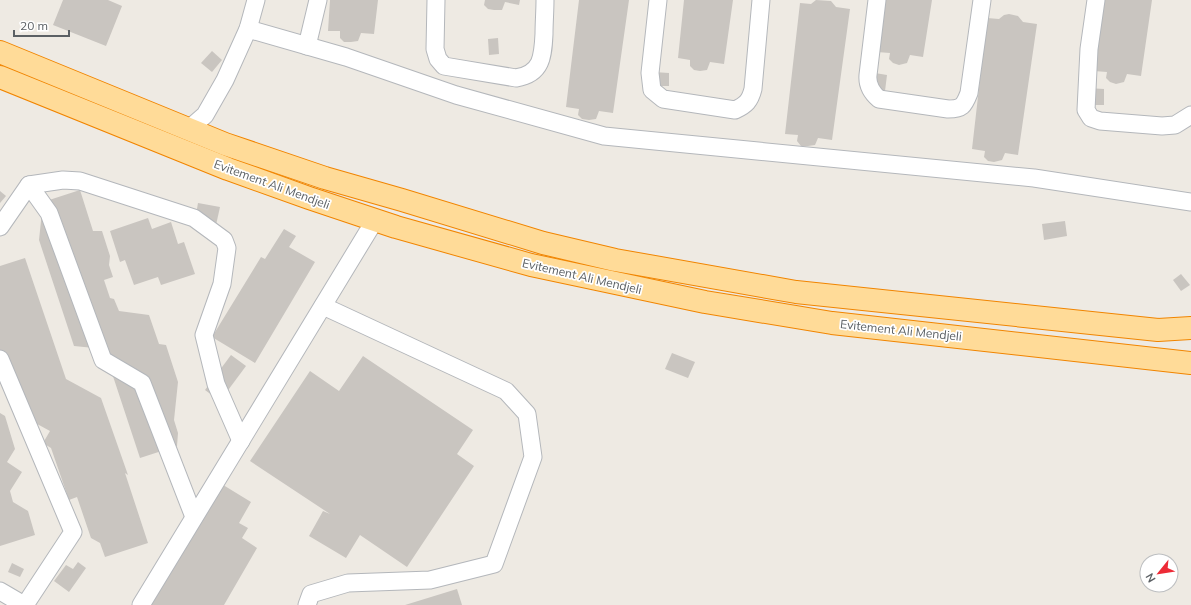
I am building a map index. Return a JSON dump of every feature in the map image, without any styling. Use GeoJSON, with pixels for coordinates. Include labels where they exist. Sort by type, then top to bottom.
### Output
{"type":"FeatureCollection","features":[{"type":"Feature","properties":{"kind":"highway","name":"Evitement Ali Mendjeli"},"geometry":{"type":"LineString","coordinates":[[0,52],[225,144],[325,178],[543,243],[615,260],[796,292],[1150,329],[1191,328]]}},
{"type":"Feature","properties":{"kind":"highway","name":"Evitement Ali Mendjeli"},"geometry":{"type":"LineString","coordinates":[[3,82],[228,169],[309,198],[375,220],[531,265],[706,302],[832,323],[1191,363]]}},
{"type":"Feature","properties":{"kind":"street"},"geometry":{"type":"LineString","coordinates":[[189,129],[205,115],[225,80],[248,30],[256,0]]}},
{"type":"Feature","properties":{"kind":"street"},"geometry":{"type":"LineString","coordinates":[[307,46],[318,0]]}},
{"type":"Feature","properties":{"kind":"street"},"geometry":{"type":"LineString","coordinates":[[436,0],[435,49],[438,59],[444,66],[516,78],[525,77],[531,73],[538,66],[543,55],[545,0]]}},
{"type":"Feature","properties":{"kind":"street"},"geometry":{"type":"LineString","coordinates":[[658,0],[650,73],[652,90],[663,99],[735,110],[744,106],[751,97],[753,89],[761,0]]}},
{"type":"Feature","properties":{"kind":"street"},"geometry":{"type":"LineString","coordinates":[[877,0],[868,76],[868,81],[874,95],[879,99],[957,109],[964,104],[969,93],[982,0]]}},
{"type":"Feature","properties":{"kind":"street"},"geometry":{"type":"LineString","coordinates":[[1096,0],[1089,49],[1086,110],[1091,118],[1100,121],[1162,126],[1175,125],[1191,115]]}},
{"type":"Feature","properties":{"kind":"street"},"geometry":{"type":"LineString","coordinates":[[248,30],[346,57],[456,95],[604,136],[1034,178],[1191,202]]}},
{"type":"Feature","properties":{"kind":"street"},"geometry":{"type":"LineString","coordinates":[[0,227],[29,185],[63,180],[80,181],[194,218],[224,240],[227,248],[222,284],[204,335],[216,384],[241,441]]}},
{"type":"Feature","properties":{"kind":"street"},"geometry":{"type":"LineString","coordinates":[[29,185],[49,213],[103,360],[142,383],[194,517]]}},
{"type":"Feature","properties":{"kind":"street"},"geometry":{"type":"LineString","coordinates":[[141,605],[375,220]]}},
{"type":"Feature","properties":{"kind":"street"},"geometry":{"type":"LineString","coordinates":[[308,605],[311,594],[348,583],[430,580],[494,564],[533,457],[527,414],[506,391],[323,306]]}},
{"type":"Feature","properties":{"kind":"street"},"geometry":{"type":"LineString","coordinates":[[0,359],[72,532],[24,605],[0,591]]}},
{"type":"Feature","properties":{"kind":"building"},"geometry":{"type":"Polygon","coordinates":[[[63,0],[108,0],[122,6],[106,46],[53,25],[63,0]]]}},
{"type":"Feature","properties":{"kind":"building"},"geometry":{"type":"Polygon","coordinates":[[[330,0],[378,0],[374,34],[361,33],[358,41],[344,42],[340,38],[340,31],[328,31],[330,0]]]}},
{"type":"Feature","properties":{"kind":"building"},"geometry":{"type":"Polygon","coordinates":[[[485,0],[520,0],[519,5],[505,2],[502,10],[494,10],[488,9],[484,5],[485,0]]]}},
{"type":"Feature","properties":{"kind":"building"},"geometry":{"type":"Polygon","coordinates":[[[579,0],[629,0],[613,113],[599,111],[596,119],[589,120],[582,119],[578,115],[579,109],[566,107],[579,0]]]}},
{"type":"Feature","properties":{"kind":"building"},"geometry":{"type":"Polygon","coordinates":[[[684,0],[733,0],[724,64],[710,62],[707,70],[700,71],[694,70],[690,66],[690,60],[678,58],[684,0]]]}},
{"type":"Feature","properties":{"kind":"building"},"geometry":{"type":"Polygon","coordinates":[[[816,0],[831,1],[836,7],[850,9],[832,140],[818,138],[815,145],[801,146],[797,141],[798,135],[785,134],[800,3],[811,4],[816,0]]]}},
{"type":"Feature","properties":{"kind":"building"},"geometry":{"type":"Polygon","coordinates":[[[883,0],[932,0],[923,57],[910,55],[907,63],[899,65],[893,63],[889,59],[890,53],[877,52],[883,0]]]}},
{"type":"Feature","properties":{"kind":"building"},"geometry":{"type":"Polygon","coordinates":[[[1102,0],[1152,0],[1141,76],[1127,74],[1124,82],[1116,84],[1110,82],[1106,78],[1107,72],[1094,71],[1102,0]]]}},
{"type":"Feature","properties":{"kind":"building"},"geometry":{"type":"Polygon","coordinates":[[[1009,14],[1018,16],[1023,22],[1037,24],[1018,155],[1005,153],[1002,160],[994,162],[988,161],[984,157],[985,151],[972,149],[987,18],[999,19],[1004,15],[1009,14]]]}},
{"type":"Feature","properties":{"kind":"building"},"geometry":{"type":"Polygon","coordinates":[[[498,38],[499,54],[489,55],[488,39],[498,38]]]}},
{"type":"Feature","properties":{"kind":"building"},"geometry":{"type":"Polygon","coordinates":[[[212,51],[222,60],[212,72],[201,63],[212,51]]]}},
{"type":"Feature","properties":{"kind":"building"},"geometry":{"type":"Polygon","coordinates":[[[654,72],[669,73],[669,86],[654,86],[654,72]]]}},
{"type":"Feature","properties":{"kind":"building"},"geometry":{"type":"Polygon","coordinates":[[[875,73],[887,75],[885,91],[873,89],[875,73]]]}},
{"type":"Feature","properties":{"kind":"building"},"geometry":{"type":"Polygon","coordinates":[[[1088,88],[1104,89],[1104,105],[1088,105],[1088,88]]]}},
{"type":"Feature","properties":{"kind":"building"},"geometry":{"type":"Polygon","coordinates":[[[80,190],[93,231],[102,231],[110,256],[109,265],[113,277],[104,280],[110,298],[114,299],[119,311],[149,315],[159,344],[166,345],[178,382],[174,420],[178,433],[177,446],[140,458],[104,349],[74,346],[39,240],[43,202],[80,190]]]}},
{"type":"Feature","properties":{"kind":"building"},"geometry":{"type":"Polygon","coordinates":[[[0,191],[6,196],[0,203],[0,191]]]}},
{"type":"Feature","properties":{"kind":"building"},"geometry":{"type":"Polygon","coordinates":[[[198,203],[220,207],[216,225],[195,220],[198,203]]]}},
{"type":"Feature","properties":{"kind":"building"},"geometry":{"type":"Polygon","coordinates":[[[148,218],[152,229],[171,222],[178,244],[184,242],[195,274],[161,285],[158,277],[134,285],[125,260],[120,262],[110,231],[148,218]]]}},
{"type":"Feature","properties":{"kind":"building"},"geometry":{"type":"Polygon","coordinates":[[[1065,221],[1067,236],[1044,240],[1042,224],[1065,221]]]}},
{"type":"Feature","properties":{"kind":"building"},"geometry":{"type":"Polygon","coordinates":[[[284,229],[296,236],[289,247],[315,262],[255,363],[212,337],[261,257],[265,259],[284,229]]]}},
{"type":"Feature","properties":{"kind":"building"},"geometry":{"type":"Polygon","coordinates":[[[25,258],[66,379],[101,398],[128,475],[125,473],[148,543],[105,557],[100,543],[91,538],[77,497],[69,500],[51,448],[43,443],[50,431],[17,413],[0,378],[0,266],[25,258]]]}},
{"type":"Feature","properties":{"kind":"building"},"geometry":{"type":"Polygon","coordinates":[[[1181,274],[1190,285],[1181,291],[1173,280],[1181,274]]]}},
{"type":"Feature","properties":{"kind":"building"},"geometry":{"type":"Polygon","coordinates":[[[672,353],[695,362],[688,378],[665,369],[672,353]]]}},
{"type":"Feature","properties":{"kind":"building"},"geometry":{"type":"Polygon","coordinates":[[[231,355],[246,366],[220,401],[205,390],[231,355]]]}},
{"type":"Feature","properties":{"kind":"building"},"geometry":{"type":"Polygon","coordinates":[[[363,356],[473,430],[457,454],[474,466],[407,567],[360,535],[346,558],[309,536],[323,511],[330,514],[250,461],[310,371],[339,391],[363,356]]]}},
{"type":"Feature","properties":{"kind":"building"},"geometry":{"type":"Polygon","coordinates":[[[0,413],[5,416],[15,449],[7,462],[22,472],[10,491],[13,502],[28,511],[35,535],[0,546],[0,413]]]}},
{"type":"Feature","properties":{"kind":"building"},"geometry":{"type":"Polygon","coordinates":[[[215,480],[251,502],[239,523],[248,528],[242,538],[257,548],[224,605],[140,605],[215,480]]]}},
{"type":"Feature","properties":{"kind":"building"},"geometry":{"type":"Polygon","coordinates":[[[78,562],[86,568],[69,592],[54,581],[66,565],[73,569],[78,562]]]}},
{"type":"Feature","properties":{"kind":"building"},"geometry":{"type":"Polygon","coordinates":[[[12,563],[24,569],[20,577],[8,572],[12,563]]]}},
{"type":"Feature","properties":{"kind":"building"},"geometry":{"type":"Polygon","coordinates":[[[457,589],[462,605],[405,605],[457,589]]]}}]}
